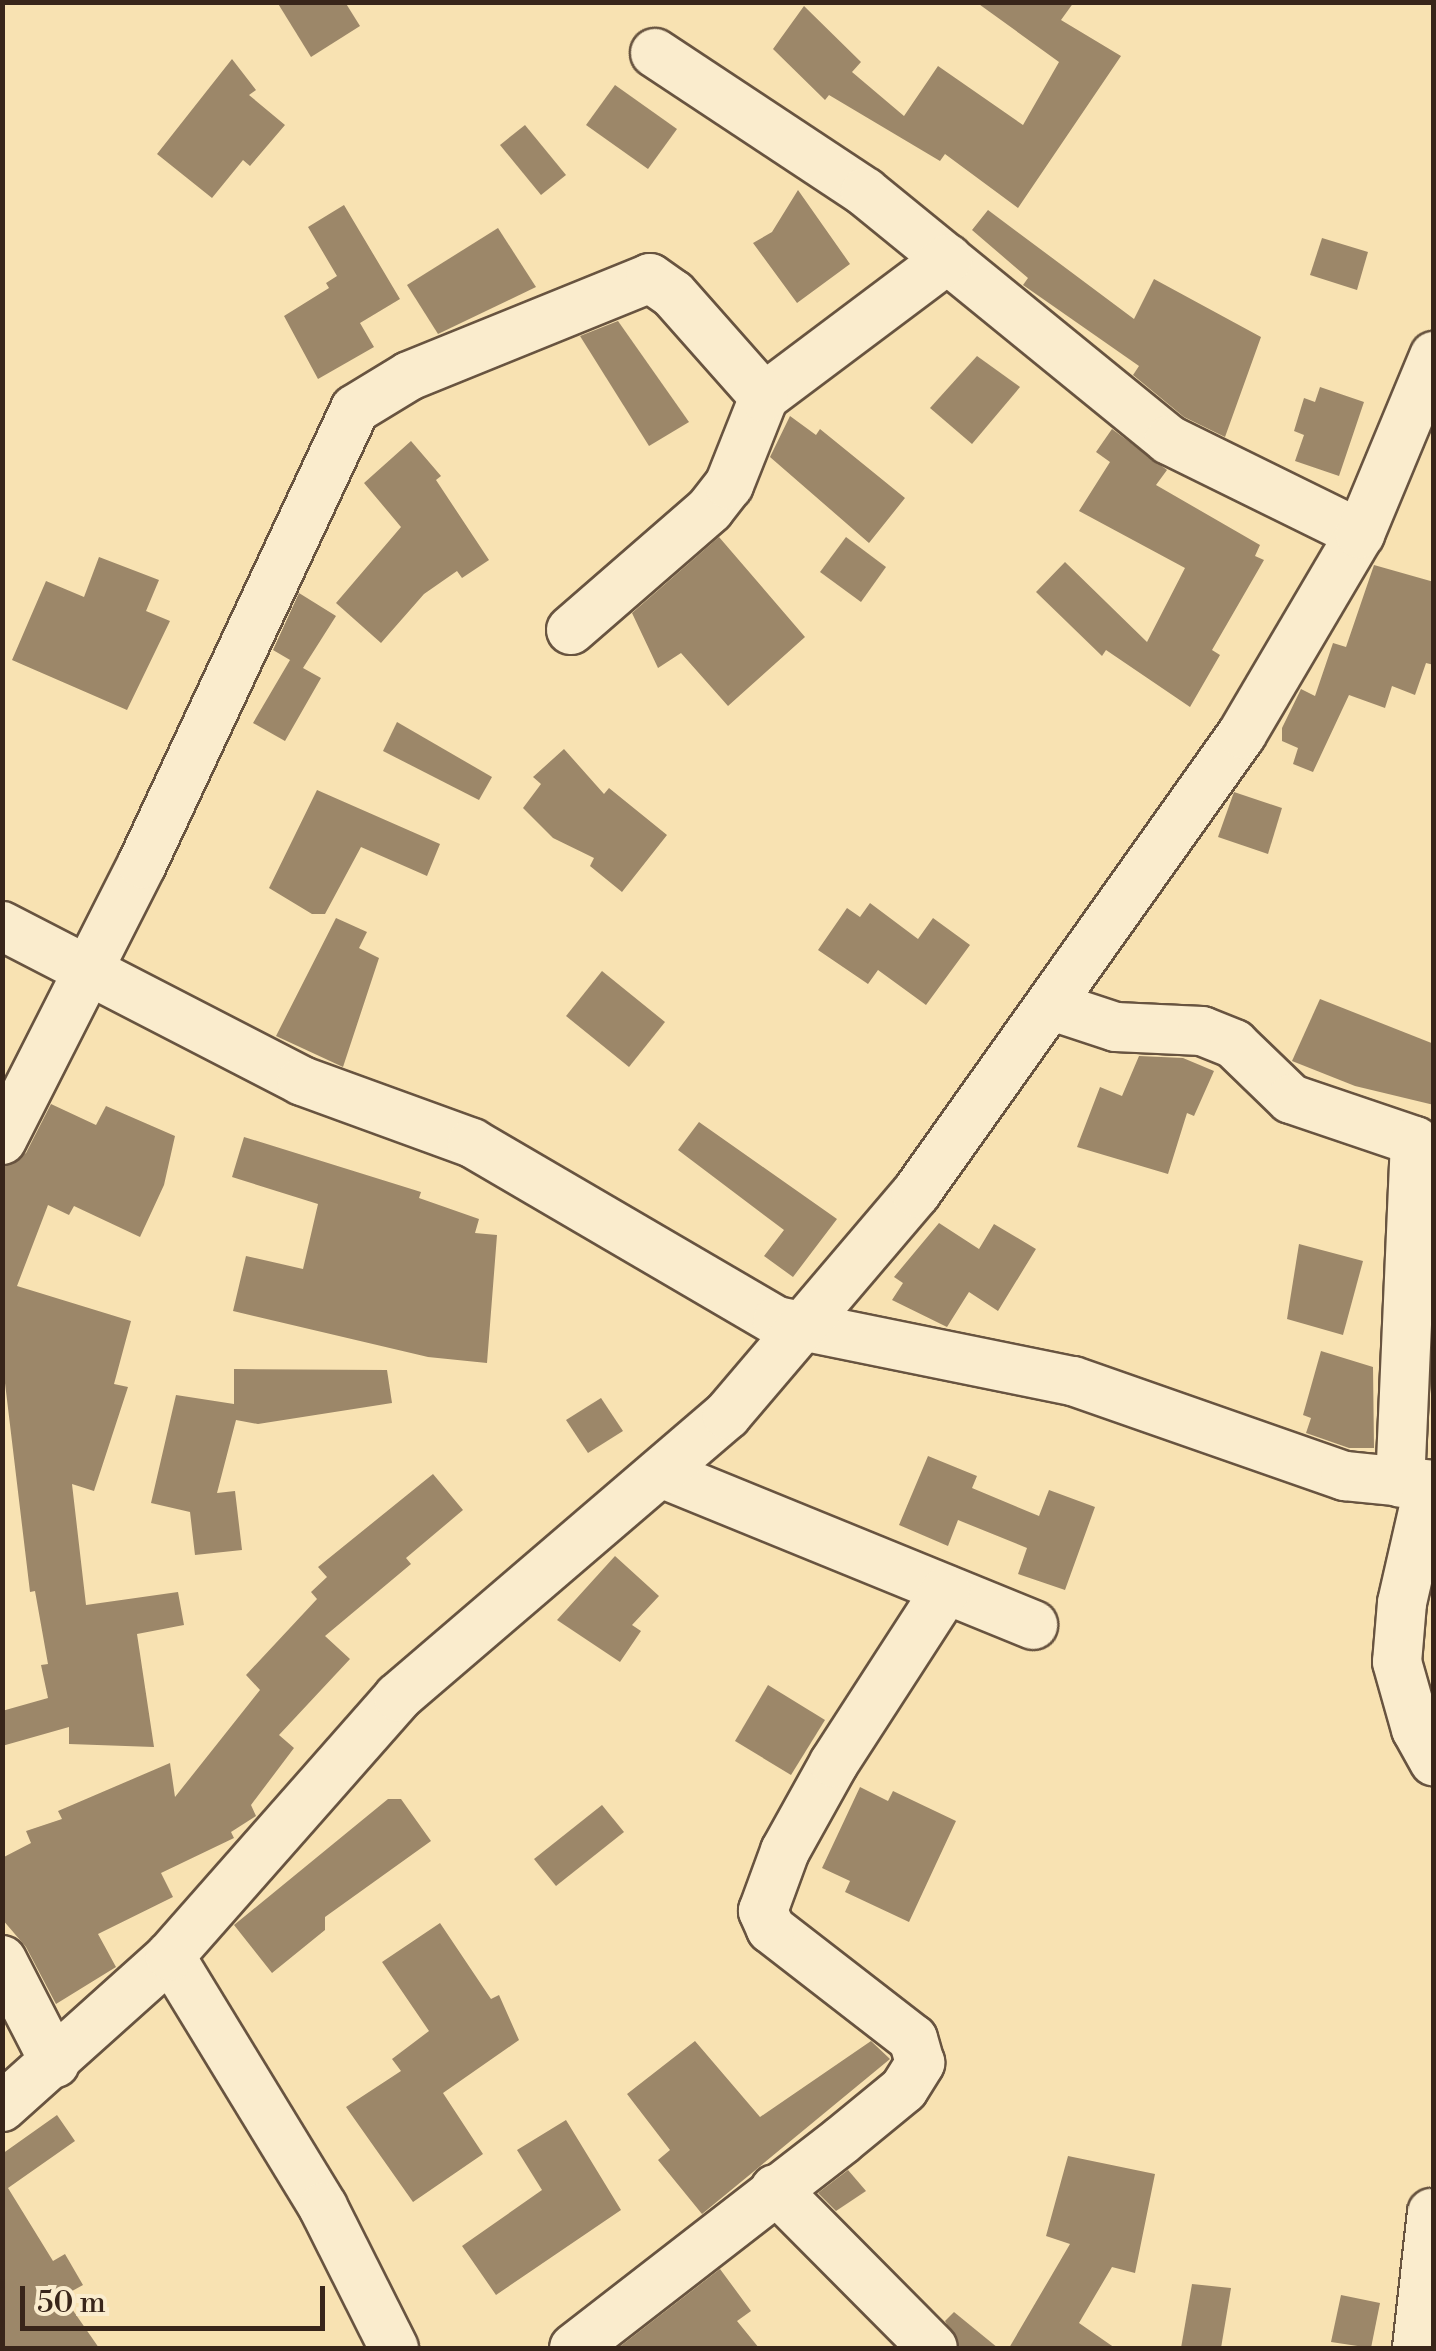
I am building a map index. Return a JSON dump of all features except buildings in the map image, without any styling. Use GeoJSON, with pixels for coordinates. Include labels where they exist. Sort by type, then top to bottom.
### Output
{"type":"FeatureCollection","features":[{"type":"Feature","properties":{"kind":"street"},"geometry":{"type":"LineString","coordinates":[[655,53],[866,192],[1169,440],[1360,534]]}},
{"type":"Feature","properties":{"kind":"street"},"geometry":{"type":"LineString","coordinates":[[570,630],[710,509],[729,485],[764,397],[948,259]]}},
{"type":"Feature","properties":{"kind":"street"},"geometry":{"type":"LineString","coordinates":[[2,1140],[88,972],[340,432],[364,401],[409,376],[650,278],[674,294],[764,397]]}},
{"type":"Feature","properties":{"kind":"street"},"geometry":{"type":"LineString","coordinates":[[2,2107],[170,1956],[398,1697],[727,1415],[806,1328],[916,1193],[1242,734],[1360,534],[1434,356]]}},
{"type":"Feature","properties":{"kind":"street"},"geometry":{"type":"LineString","coordinates":[[2,926],[302,1081],[472,1143],[777,1321],[1072,1381],[1344,1476],[1421,1484]]}},
{"type":"Feature","properties":{"kind":"street"},"geometry":{"type":"LineString","coordinates":[[1052,1006],[1116,1027],[1202,1031],[1234,1044],[1291,1099],[1416,1141],[1421,1484],[1397,1662],[1416,1729],[1434,1761]]}},
{"type":"Feature","properties":{"kind":"street"},"geometry":{"type":"LineString","coordinates":[[661,1472],[1033,1625]]}},
{"type":"Feature","properties":{"kind":"street"},"geometry":{"type":"LineString","coordinates":[[574,2348],[904,2089],[920,2063],[914,2039],[771,1929],[763,1911],[785,1851],[834,1763],[946,1590]]}},
{"type":"Feature","properties":{"kind":"street"},"geometry":{"type":"LineString","coordinates":[[170,1956],[323,2208],[394,2348]]}},
{"type":"Feature","properties":{"kind":"street"},"geometry":{"type":"LineString","coordinates":[[2,1960],[55,2063]]}},
{"type":"Feature","properties":{"kind":"street"},"geometry":{"type":"LineString","coordinates":[[775,2189],[933,2348]]}},
{"type":"Feature","properties":{"kind":"street"},"geometry":{"type":"LineString","coordinates":[[1418,2348],[1432,2213]]}}]}
